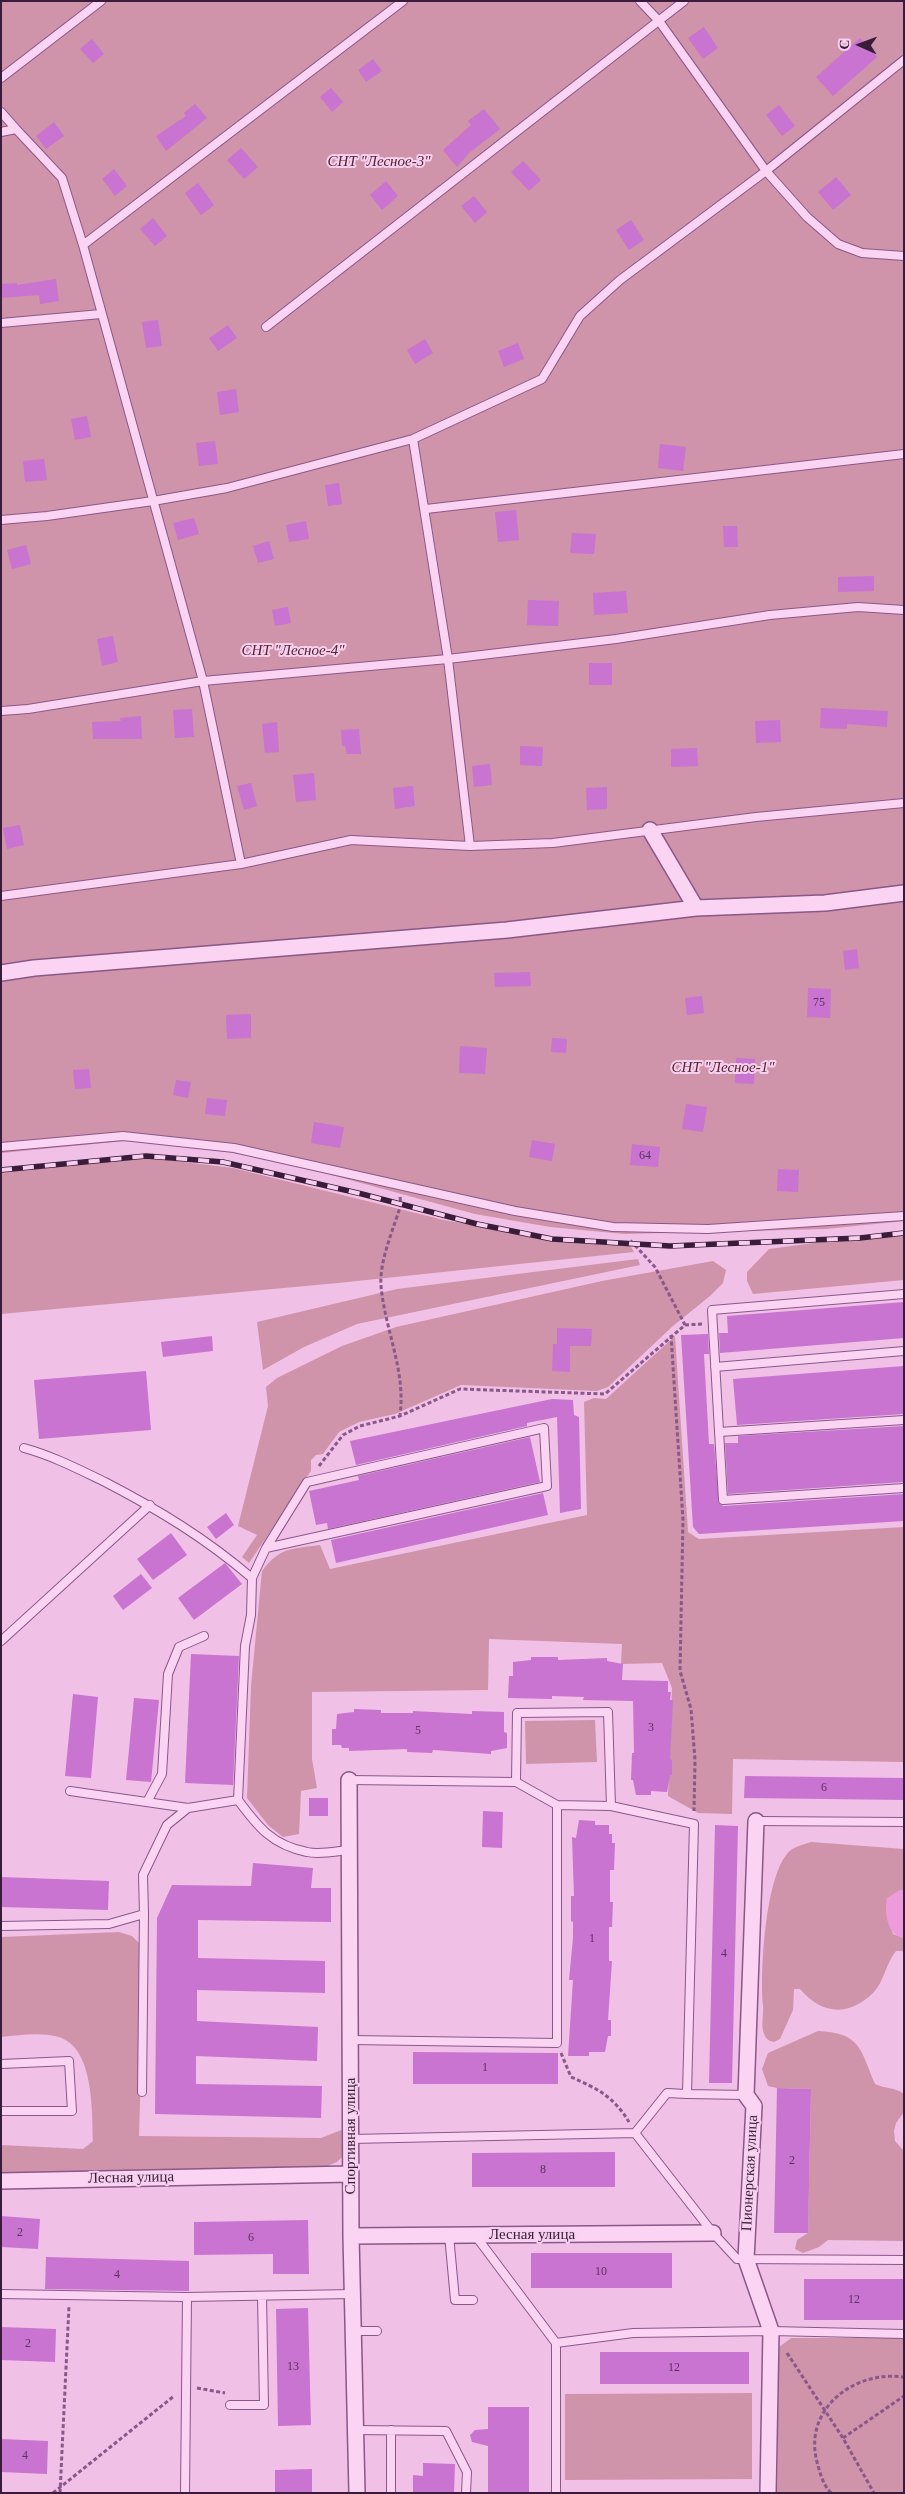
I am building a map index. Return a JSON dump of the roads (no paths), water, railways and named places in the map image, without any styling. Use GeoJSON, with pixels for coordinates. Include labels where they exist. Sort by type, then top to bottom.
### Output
{"type":"FeatureCollection","features":[{"type":"Feature","properties":{"kind":"street"},"geometry":{"type":"LineString","coordinates":[[650,830],[696,908]]}},
{"type":"Feature","properties":{"kind":"street"},"geometry":{"type":"LineString","coordinates":[[1,973],[34,968],[507,930],[696,908],[825,903],[904,893]]}},
{"type":"Feature","properties":{"kind":"street","name":"Спортивная улица"},"geometry":{"type":"LineString","coordinates":[[349,1780],[351,2236],[357,2493]]}},
{"type":"Feature","properties":{"kind":"street","name":"Пионерская улица"},"geometry":{"type":"LineString","coordinates":[[756,1821],[746,2095],[754,2106],[746,2259],[770,2331],[768,2493]]}},
{"type":"Feature","properties":{"kind":"street","name":"Лесная улица"},"geometry":{"type":"LineString","coordinates":[[1,2181],[351,2174]]}},
{"type":"Feature","properties":{"kind":"street","name":"Лесная улица"},"geometry":{"type":"LineString","coordinates":[[351,2236],[713,2233]]}},
{"type":"Feature","properties":{"kind":"lane"},"geometry":{"type":"LineString","coordinates":[[1,78],[101,1]]}},
{"type":"Feature","properties":{"kind":"lane"},"geometry":{"type":"LineString","coordinates":[[83,245],[403,1]]}},
{"type":"Feature","properties":{"kind":"lane"},"geometry":{"type":"LineString","coordinates":[[640,1],[659,21],[766,171],[807,217],[838,244],[862,253],[904,256]]}},
{"type":"Feature","properties":{"kind":"lane"},"geometry":{"type":"LineString","coordinates":[[266,327],[684,1]]}},
{"type":"Feature","properties":{"kind":"lane"},"geometry":{"type":"LineString","coordinates":[[1,520],[48,516],[227,488],[413,438],[542,379],[580,316],[620,280],[766,171],[904,60]]}},
{"type":"Feature","properties":{"kind":"lane"},"geometry":{"type":"LineString","coordinates":[[1,112],[62,178],[83,245],[202,681],[240,864]]}},
{"type":"Feature","properties":{"kind":"lane"},"geometry":{"type":"LineString","coordinates":[[1,132],[16,129]]}},
{"type":"Feature","properties":{"kind":"lane"},"geometry":{"type":"LineString","coordinates":[[1,324],[101,314]]}},
{"type":"Feature","properties":{"kind":"lane"},"geometry":{"type":"LineString","coordinates":[[413,438],[426,509],[448,659],[470,846]]}},
{"type":"Feature","properties":{"kind":"lane"},"geometry":{"type":"LineString","coordinates":[[426,509],[904,454]]}},
{"type":"Feature","properties":{"kind":"lane"},"geometry":{"type":"LineString","coordinates":[[1,710],[28,709],[202,681],[448,659],[616,640],[770,615],[858,607],[904,610]]}},
{"type":"Feature","properties":{"kind":"lane"},"geometry":{"type":"LineString","coordinates":[[1,896],[240,864],[351,840],[470,846],[553,843],[756,817],[904,803]]}},
{"type":"Feature","properties":{"kind":"lane"},"geometry":{"type":"LineString","coordinates":[[1,1147],[123,1136],[234,1148],[515,1211],[613,1227],[708,1229],[904,1216]]}},
{"type":"Feature","properties":{"kind":"lane"},"geometry":{"type":"LineString","coordinates":[[904,1294],[712,1310],[723,1500],[904,1488]]}},
{"type":"Feature","properties":{"kind":"lane"},"geometry":{"type":"LineString","coordinates":[[715,1367],[904,1351]]}},
{"type":"Feature","properties":{"kind":"lane"},"geometry":{"type":"LineString","coordinates":[[719,1432],[904,1420]]}},
{"type":"Feature","properties":{"kind":"lane"},"geometry":{"type":"LineString","coordinates":[[266,1548],[548,1486],[544,1428],[307,1482],[266,1548],[252,1578],[251,1615],[245,1646],[238,1800],[259,1829],[276,1841],[308,1853],[350,1850]]}},
{"type":"Feature","properties":{"kind":"lane"},"geometry":{"type":"LineString","coordinates":[[24,1448],[50,1455],[150,1505],[212,1544],[252,1578]]}},
{"type":"Feature","properties":{"kind":"lane"},"geometry":{"type":"LineString","coordinates":[[1,1641],[150,1505]]}},
{"type":"Feature","properties":{"kind":"lane"},"geometry":{"type":"LineString","coordinates":[[147,1802],[162,1774],[168,1674],[179,1646],[204,1636]]}},
{"type":"Feature","properties":{"kind":"lane"},"geometry":{"type":"LineString","coordinates":[[516,1782],[517,1713],[608,1712],[611,1806]]}},
{"type":"Feature","properties":{"kind":"lane"},"geometry":{"type":"LineString","coordinates":[[349,1780],[516,1782],[556,1805],[611,1806],[694,1824],[687,2094]]}},
{"type":"Feature","properties":{"kind":"lane"},"geometry":{"type":"LineString","coordinates":[[70,1791],[188,1808],[238,1800]]}},
{"type":"Feature","properties":{"kind":"lane"},"geometry":{"type":"LineString","coordinates":[[351,2040],[557,2043],[556,1805]]}},
{"type":"Feature","properties":{"kind":"lane"},"geometry":{"type":"LineString","coordinates":[[142,2092],[143,1875],[167,1825],[188,1808]]}},
{"type":"Feature","properties":{"kind":"lane"},"geometry":{"type":"LineString","coordinates":[[756,1821],[904,1822]]}},
{"type":"Feature","properties":{"kind":"lane"},"geometry":{"type":"LineString","coordinates":[[1,1926],[109,1924],[144,1914]]}},
{"type":"Feature","properties":{"kind":"lane"},"geometry":{"type":"LineString","coordinates":[[1,2064],[69,2060],[72,2111],[1,2111]]}},
{"type":"Feature","properties":{"kind":"lane"},"geometry":{"type":"LineString","coordinates":[[635,2133],[667,2093],[746,2095]]}},
{"type":"Feature","properties":{"kind":"lane"},"geometry":{"type":"LineString","coordinates":[[351,2139],[635,2133]]}},
{"type":"Feature","properties":{"kind":"lane"},"geometry":{"type":"LineString","coordinates":[[635,2133],[713,2233],[738,2259],[904,2260]]}},
{"type":"Feature","properties":{"kind":"lane"},"geometry":{"type":"LineString","coordinates":[[475,2235],[556,2343],[556,2493]]}},
{"type":"Feature","properties":{"kind":"lane"},"geometry":{"type":"LineString","coordinates":[[449,2236],[455,2300],[474,2300]]}},
{"type":"Feature","properties":{"kind":"lane"},"geometry":{"type":"LineString","coordinates":[[1,2294],[187,2297],[352,2294]]}},
{"type":"Feature","properties":{"kind":"lane"},"geometry":{"type":"LineString","coordinates":[[230,2405],[264,2405],[262,2296]]}},
{"type":"Feature","properties":{"kind":"lane"},"geometry":{"type":"LineString","coordinates":[[185,2493],[187,2297]]}},
{"type":"Feature","properties":{"kind":"lane"},"geometry":{"type":"LineString","coordinates":[[353,2331],[377,2330]]}},
{"type":"Feature","properties":{"kind":"lane"},"geometry":{"type":"LineString","coordinates":[[556,2343],[632,2333],[770,2331],[904,2334]]}},
{"type":"Feature","properties":{"kind":"lane"},"geometry":{"type":"LineString","coordinates":[[356,2430],[446,2430],[467,2472],[466,2493]]}},
{"type":"Feature","properties":{"kind":"lane"},"geometry":{"type":"LineString","coordinates":[[391,2430],[392,2493]]}},
{"type":"Feature","properties":{"kind":"railway"},"geometry":{"type":"LineString","coordinates":[[1,1170],[146,1156],[223,1162],[362,1194],[477,1224],[552,1239],[670,1246],[860,1238],[904,1233]]}},
{"type":"Feature","properties":{"kind":"park label","name":"СНТ \"Лесное-3\""},"geometry":{"type":"Point","coordinates":[379,162]}},
{"type":"Feature","properties":{"kind":"park label","name":"СНТ \"Лесное-4\""},"geometry":{"type":"Point","coordinates":[293,651]}},
{"type":"Feature","properties":{"kind":"park label","name":"СНТ \"Лесное-1\""},"geometry":{"type":"Point","coordinates":[723,1068]}}]}
